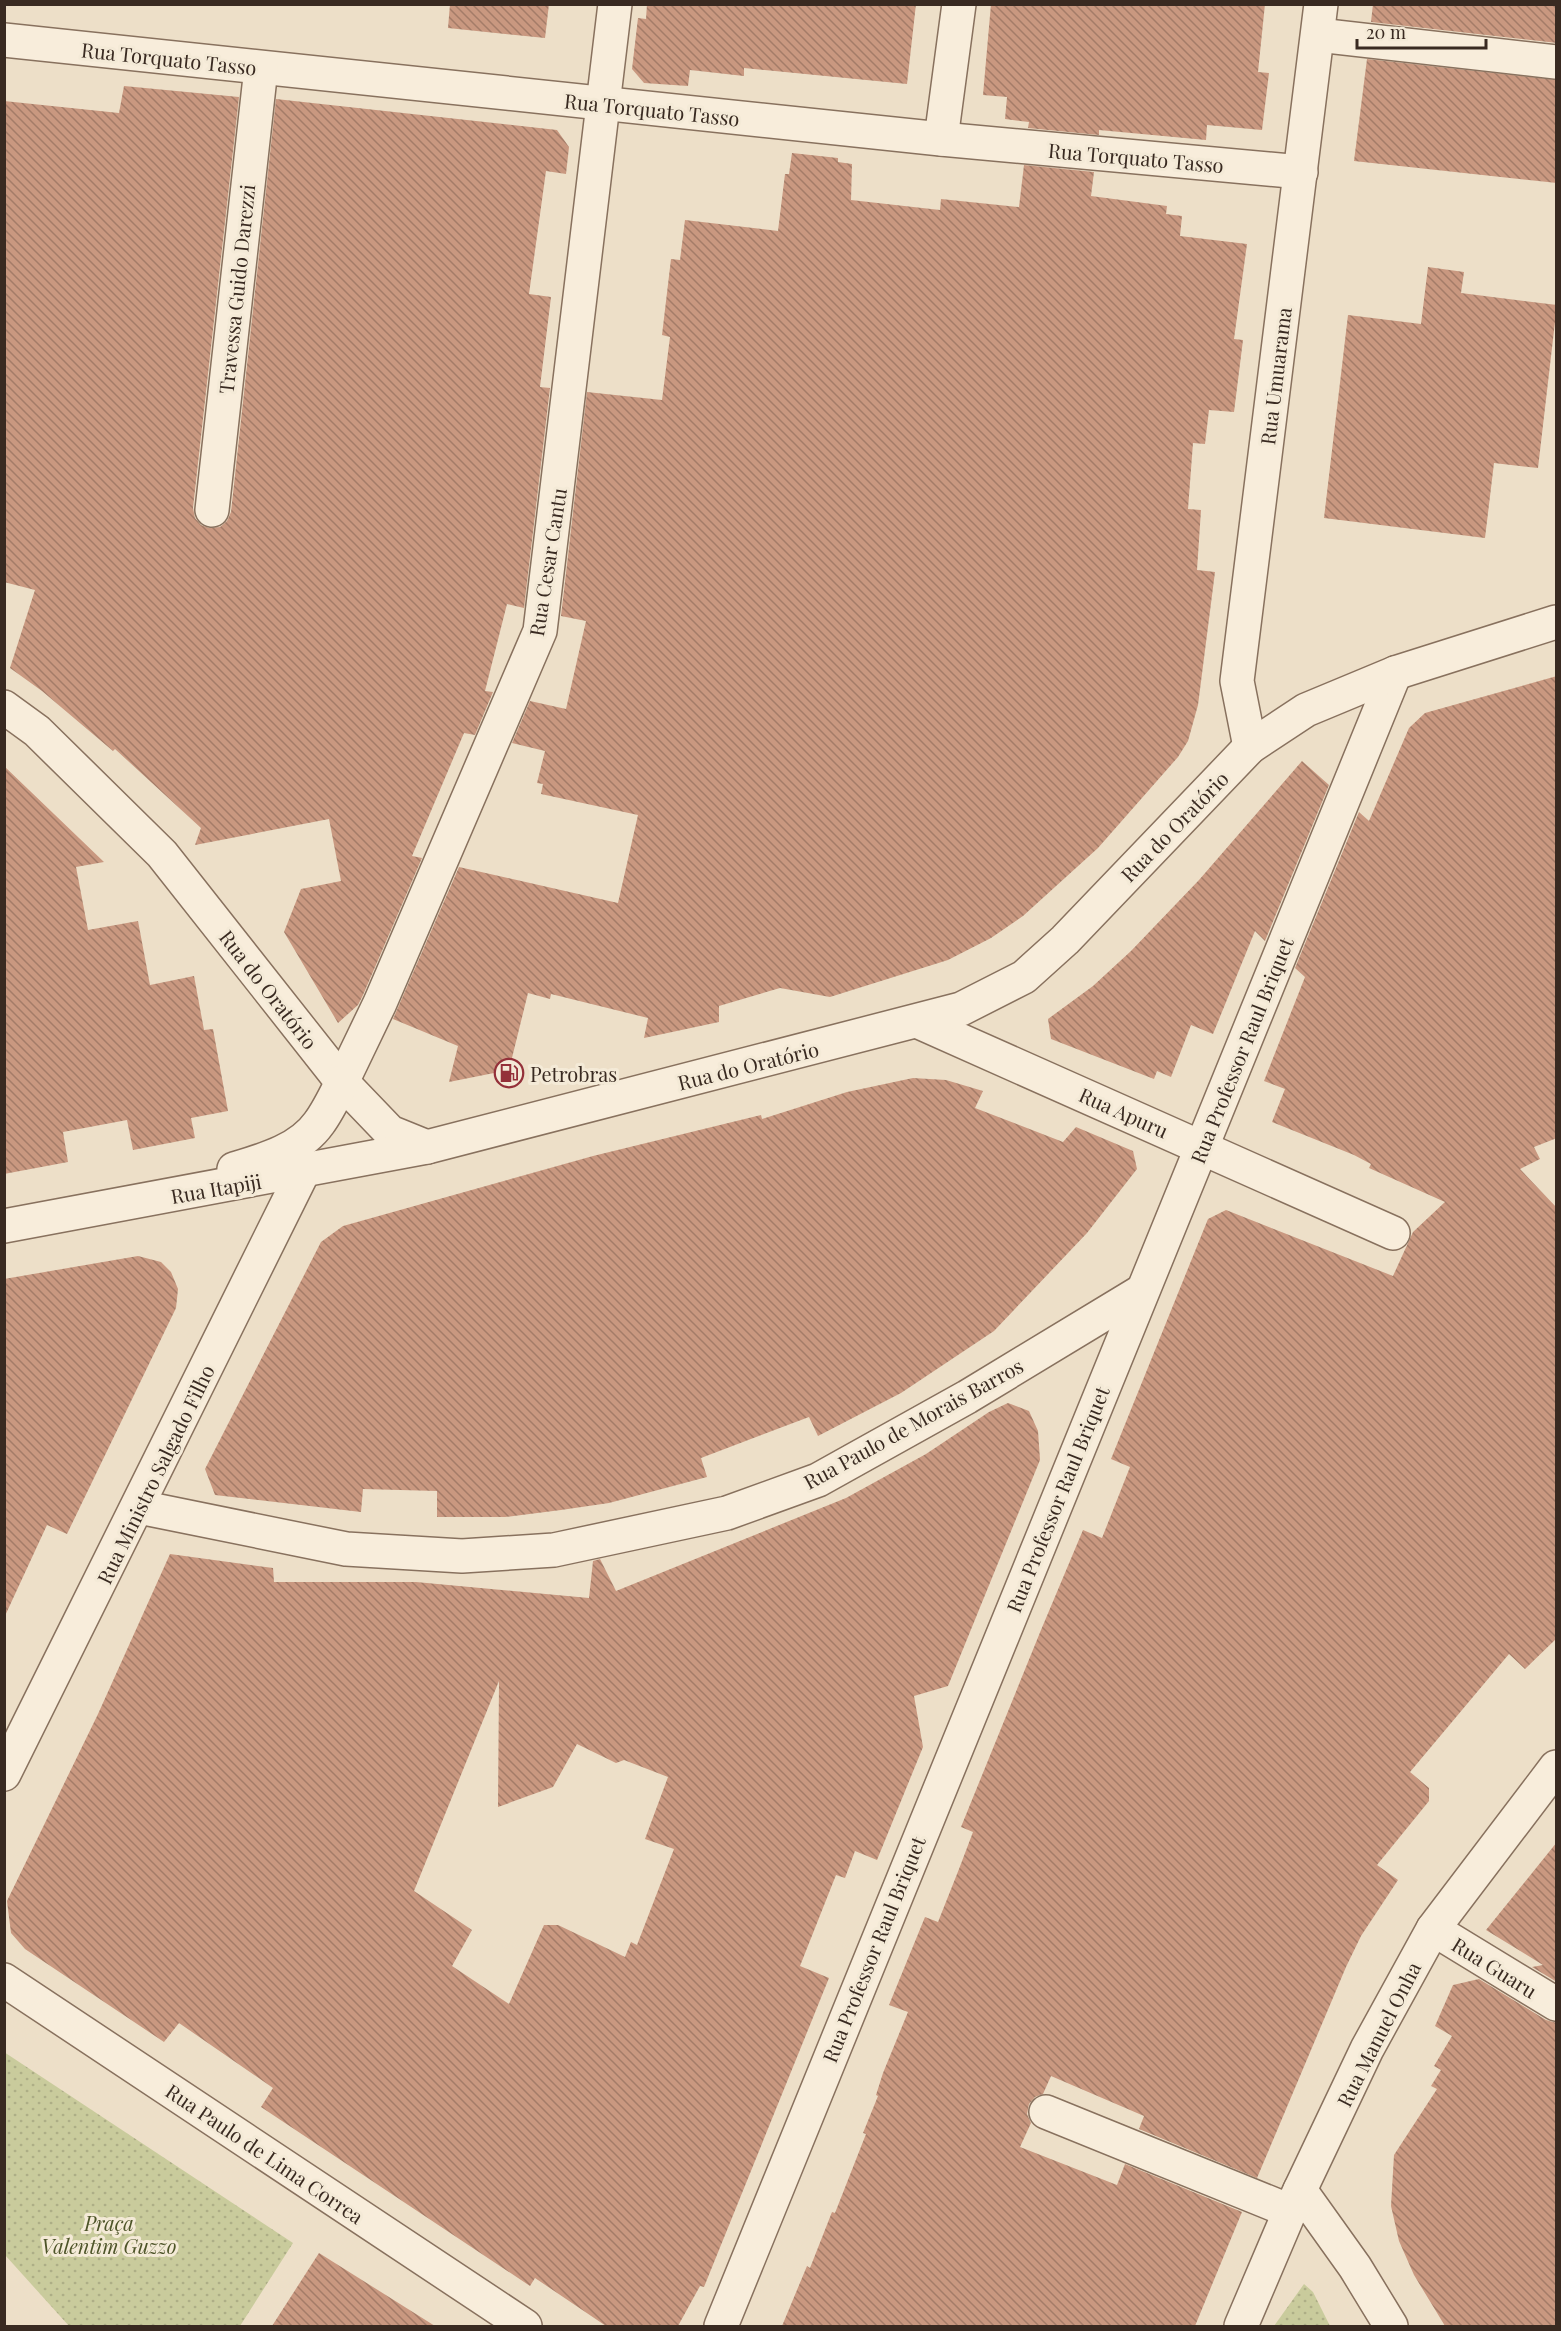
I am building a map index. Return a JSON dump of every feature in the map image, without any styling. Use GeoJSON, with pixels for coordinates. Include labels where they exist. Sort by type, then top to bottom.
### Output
{"type":"FeatureCollection","features":[{"type":"Feature","properties":{"kind":"street","name":"Rua Cesar Cantu"},"geometry":{"type":"LineString","coordinates":[[106,1207],[262,1160],[297,1144],[318,1124],[342,1082],[380,1004],[540,632],[615,4]]}},
{"type":"Feature","properties":{"kind":"street"},"geometry":{"type":"LineString","coordinates":[[941,139],[959,4]]}},
{"type":"Feature","properties":{"kind":"street"},"geometry":{"type":"LineString","coordinates":[[1320,20],[1557,62]]}},
{"type":"Feature","properties":{"kind":"street","name":"Rua Umuarama"},"geometry":{"type":"LineString","coordinates":[[1250,747],[1237,681],[1320,20]]}},
{"type":"Feature","properties":{"kind":"street","name":"Rua Torquato Tasso"},"geometry":{"type":"LineString","coordinates":[[4,40],[941,139],[1301,172]]}},
{"type":"Feature","properties":{"kind":"street","name":"Travessa Guido Darezzi"},"geometry":{"type":"LineString","coordinates":[[212,510],[261,68]]}},
{"type":"Feature","properties":{"kind":"street","name":"Rua do Oratório"},"geometry":{"type":"LineString","coordinates":[[4,706],[37,731],[162,854],[342,1082],[390,1132],[427,1147],[919,1022],[961,1009],[1024,977],[1065,940],[1250,747],[1306,710],[1395,673],[1557,622]]}},
{"type":"Feature","properties":{"kind":"street","name":"Rua Professor Raul Briquet"},"geometry":{"type":"LineString","coordinates":[[721,2326],[1395,673]]}},
{"type":"Feature","properties":{"kind":"street","name":"Rua Apuru"},"geometry":{"type":"LineString","coordinates":[[919,1022],[1393,1233]]}},
{"type":"Feature","properties":{"kind":"street","name":"Rua Itapiji"},"geometry":{"type":"LineString","coordinates":[[4,1227],[427,1147]]}},
{"type":"Feature","properties":{"kind":"street","name":"Rua Ministro Salgado Filho"},"geometry":{"type":"LineString","coordinates":[[4,1774],[139,1507],[303,1172]]}},
{"type":"Feature","properties":{"kind":"street","name":"Rua Paulo de Morais Barros"},"geometry":{"type":"LineString","coordinates":[[139,1507],[346,1549],[462,1556],[554,1550],[728,1513],[818,1480],[967,1397],[1142,1291]]}},
{"type":"Feature","properties":{"kind":"street","name":"Rua Manuel Onha"},"geometry":{"type":"LineString","coordinates":[[1241,2326],[1295,2201],[1367,2049],[1433,1929],[1557,1767]]}},
{"type":"Feature","properties":{"kind":"street","name":"Rua Guaru"},"geometry":{"type":"LineString","coordinates":[[1433,1929],[1557,2004]]}},
{"type":"Feature","properties":{"kind":"street","name":"Rua Paulo de Lima Correa"},"geometry":{"type":"LineString","coordinates":[[4,1980],[525,2326]]}},
{"type":"Feature","properties":{"kind":"street"},"geometry":{"type":"LineString","coordinates":[[1046,2112],[1295,2201],[1355,2267],[1391,2326]]}},
{"type":"Feature","properties":{"kind":"green space","name":"Praça Valentim Guzzo"},"geometry":{"type":"Polygon","coordinates":[[[4,2052],[293,2243],[240,2326],[69,2326],[5,2255],[4,2052]]]}},
{"type":"Feature","properties":{"kind":"green space"},"geometry":{"type":"Polygon","coordinates":[[[1304,2284],[1313,2292],[1330,2326],[1274,2326],[1304,2284]]]}},
{"type":"Feature","properties":{"kind":"building"},"geometry":{"type":"Polygon","coordinates":[[[450,4],[549,4],[545,38],[448,28],[450,4]]]}},
{"type":"Feature","properties":{"kind":"building"},"geometry":{"type":"Polygon","coordinates":[[[647,4],[916,4],[907,84],[744,68],[744,76],[690,70],[688,86],[644,83],[632,69],[638,18],[646,19],[647,4]]]}},
{"type":"Feature","properties":{"kind":"building"},"geometry":{"type":"Polygon","coordinates":[[[991,4],[1265,4],[1258,72],[1269,73],[1262,130],[1207,125],[1206,140],[1099,130],[1099,135],[1028,128],[1029,122],[1005,119],[1007,97],[983,95],[991,4]]]}},
{"type":"Feature","properties":{"kind":"building"},"geometry":{"type":"Polygon","coordinates":[[[1373,4],[1557,4],[1557,43],[1371,22],[1373,4]]]}},
{"type":"Feature","properties":{"kind":"building"},"geometry":{"type":"Polygon","coordinates":[[[1367,59],[1557,80],[1557,183],[1354,161],[1367,59]]]}},
{"type":"Feature","properties":{"kind":"building"},"geometry":{"type":"Polygon","coordinates":[[[124,86],[239,97],[193,508],[195,518],[201,525],[209,528],[220,527],[227,521],[231,512],[276,99],[557,130],[569,147],[566,174],[546,171],[529,294],[551,297],[540,387],[550,388],[524,608],[507,604],[485,691],[493,692],[475,735],[464,733],[412,856],[422,858],[363,995],[358,1005],[338,1023],[284,932],[301,889],[341,881],[329,819],[195,845],[201,828],[115,749],[113,751],[42,691],[10,668],[35,590],[4,582],[4,101],[119,113],[124,86]]]}},
{"type":"Feature","properties":{"kind":"building"},"geometry":{"type":"Polygon","coordinates":[[[792,153],[838,158],[838,162],[852,164],[851,200],[940,210],[941,199],[1019,207],[1024,165],[1094,172],[1091,196],[1167,206],[1166,214],[1182,216],[1180,236],[1247,244],[1234,339],[1243,340],[1234,412],[1209,410],[1205,444],[1193,443],[1188,509],[1201,510],[1197,570],[1215,572],[1198,705],[1188,741],[1178,757],[1098,848],[1023,916],[991,938],[948,960],[830,997],[780,988],[719,1006],[719,1022],[644,1038],[648,1018],[551,994],[550,999],[528,993],[509,1070],[449,1082],[458,1046],[393,1019],[459,867],[618,903],[638,815],[541,794],[543,784],[537,783],[545,751],[512,743],[530,701],[566,709],[586,621],[561,616],[587,392],[662,400],[670,337],[662,335],[671,259],[680,260],[685,220],[778,231],[785,174],[789,174],[792,153]]]}},
{"type":"Feature","properties":{"kind":"building"},"geometry":{"type":"Polygon","coordinates":[[[1428,267],[1464,272],[1461,293],[1557,305],[1538,468],[1494,463],[1485,538],[1324,518],[1348,315],[1421,324],[1428,267]]]}},
{"type":"Feature","properties":{"kind":"building"},"geometry":{"type":"Polygon","coordinates":[[[1557,676],[1557,1138],[1534,1147],[1540,1159],[1520,1169],[1557,1208],[1557,1638],[1525,1669],[1509,1654],[1410,1772],[1429,1788],[1429,1801],[1377,1865],[1398,1880],[1361,1936],[1346,1967],[1257,2178],[1139,2129],[1144,2116],[1051,2076],[1043,2094],[1035,2097],[1029,2104],[1027,2114],[1031,2123],[1020,2147],[1117,2185],[1125,2164],[1242,2212],[1195,2326],[782,2326],[807,2266],[810,2268],[832,2212],[835,2213],[866,2134],[863,2133],[878,2096],[876,2095],[883,2073],[908,2012],[889,2005],[925,1917],[938,1922],[973,1832],[961,1827],[1083,1530],[1102,1538],[1130,1467],[1111,1459],[1208,1219],[1226,1210],[1393,1276],[1413,1232],[1445,1202],[1369,1168],[1371,1164],[1354,1155],[1272,1122],[1285,1089],[1264,1081],[1305,977],[1295,968],[1359,812],[1369,821],[1409,728],[1425,713],[1557,676]]]}},
{"type":"Feature","properties":{"kind":"building"},"geometry":{"type":"Polygon","coordinates":[[[1302,761],[1329,785],[1265,941],[1255,931],[1213,1034],[1191,1025],[1171,1077],[1157,1071],[1154,1079],[1051,1039],[1048,1019],[1093,986],[1131,951],[1199,880],[1302,761]]]}},
{"type":"Feature","properties":{"kind":"building"},"geometry":{"type":"Polygon","coordinates":[[[4,766],[104,862],[76,867],[88,930],[138,921],[150,985],[194,976],[204,1030],[213,1029],[228,1111],[191,1118],[195,1138],[133,1150],[127,1120],[63,1132],[68,1162],[4,1174],[4,766]]]}},
{"type":"Feature","properties":{"kind":"building"},"geometry":{"type":"Polygon","coordinates":[[[913,1078],[946,1080],[983,1091],[975,1108],[1063,1142],[1076,1127],[1133,1151],[1137,1169],[1087,1233],[994,1331],[901,1393],[818,1436],[809,1417],[701,1458],[707,1477],[609,1503],[505,1517],[437,1517],[437,1491],[363,1489],[361,1512],[215,1495],[205,1469],[321,1242],[343,1226],[593,1156],[761,1115],[762,1119],[847,1092],[913,1078]]]}},
{"type":"Feature","properties":{"kind":"building"},"geometry":{"type":"Polygon","coordinates":[[[138,1256],[161,1262],[171,1272],[178,1289],[176,1308],[67,1534],[47,1525],[4,1618],[4,1279],[138,1256]]]}},
{"type":"Feature","properties":{"kind":"building"},"geometry":{"type":"Polygon","coordinates":[[[1008,1403],[1029,1411],[1038,1431],[1040,1460],[948,1686],[914,1696],[923,1747],[877,1860],[855,1851],[845,1878],[836,1875],[800,1966],[829,1978],[704,2287],[700,2286],[678,2326],[606,2326],[535,2278],[530,2286],[261,2107],[273,2088],[179,2023],[164,2042],[25,1949],[11,1933],[7,1901],[98,1714],[170,1554],[273,1568],[274,1582],[416,1582],[589,1598],[593,1561],[600,1559],[616,1591],[846,1498],[926,1454],[989,1412],[1008,1403]],[[499,1681],[414,1891],[472,1930],[452,1966],[509,2004],[544,1925],[558,1925],[625,1957],[631,1942],[637,1945],[674,1849],[645,1839],[668,1777],[624,1760],[616,1763],[577,1744],[553,1787],[498,1807],[499,1681]]]}},
{"type":"Feature","properties":{"kind":"building"},"geometry":{"type":"Polygon","coordinates":[[[1557,1842],[1557,1982],[1532,1967],[1543,1965],[1486,1930],[1557,1842]]]}},
{"type":"Feature","properties":{"kind":"building"},"geometry":{"type":"Polygon","coordinates":[[[1479,1979],[1546,2020],[1557,2023],[1557,2326],[1445,2326],[1414,2275],[1399,2241],[1391,2206],[1394,2155],[1437,2089],[1431,2086],[1441,2070],[1434,2066],[1452,2036],[1435,2026],[1453,1985],[1479,1979]]]}},
{"type":"Feature","properties":{"kind":"building"},"geometry":{"type":"Polygon","coordinates":[[[319,2253],[435,2326],[272,2326],[319,2253]]]}},
{"type":"Feature","properties":{"kind":"place","name":"Petrobras"},"geometry":{"type":"Point","coordinates":[509,1073]}}]}
